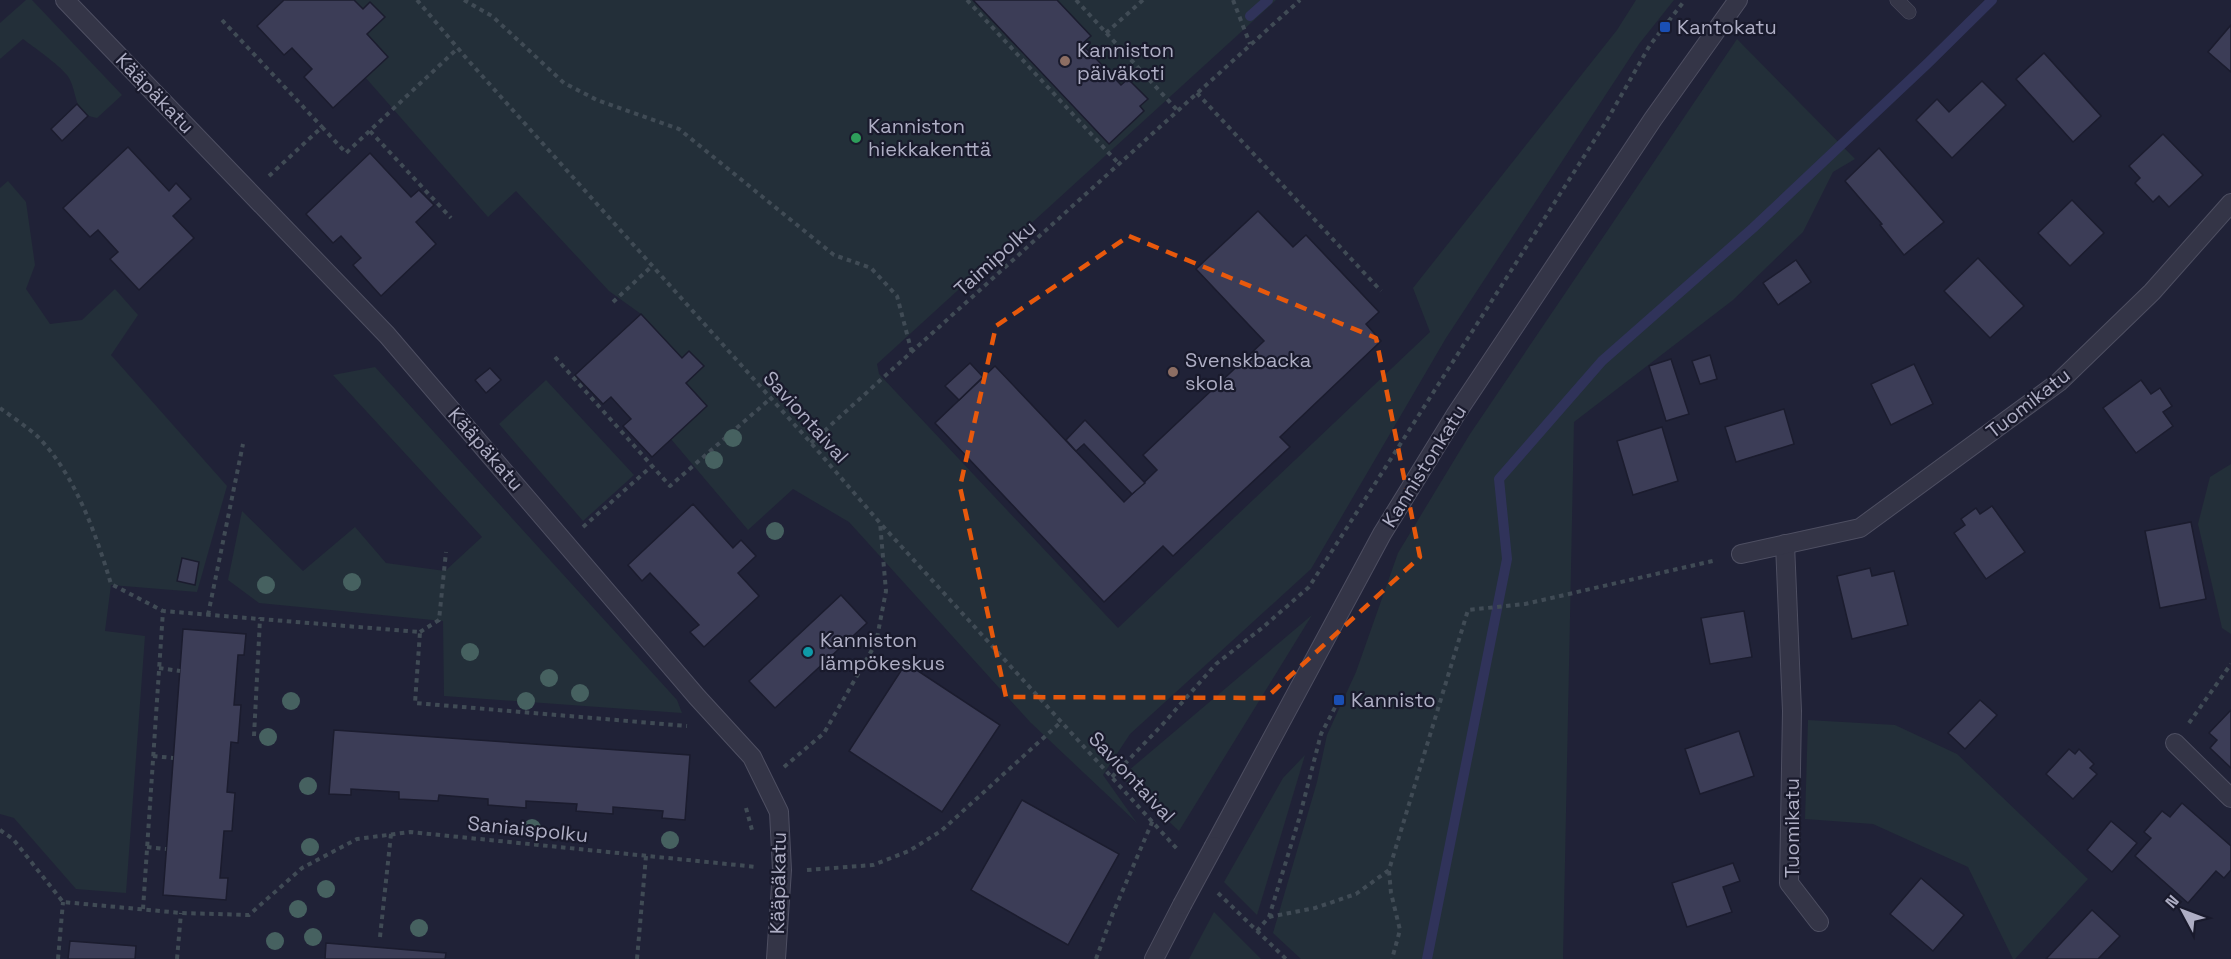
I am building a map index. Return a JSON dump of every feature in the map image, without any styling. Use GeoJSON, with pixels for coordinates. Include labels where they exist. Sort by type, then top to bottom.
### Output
{"type":"FeatureCollection","features":[{"type":"Feature","properties":{"kind":"street","name":"Kääpäkatu"},"geometry":{"type":"LineString","coordinates":[[65,0],[387,335],[752,758],[779,812],[782,870],[776,959]]}},
{"type":"Feature","properties":{"kind":"street","name":"Kannistonkatu"},"geometry":{"type":"LineString","coordinates":[[1154,959],[1382,534],[1456,414],[1555,264],[1653,119],[1738,0]]}},
{"type":"Feature","properties":{"kind":"street","name":"Tuomikatu"},"geometry":{"type":"LineString","coordinates":[[1741,554],[1860,528],[2059,382],[2152,292],[2231,203]]}},
{"type":"Feature","properties":{"kind":"street","name":"Tuomikatu"},"geometry":{"type":"LineString","coordinates":[[1785,544],[1792,711],[1789,883],[1819,922]]}},
{"type":"Feature","properties":{"kind":"street"},"geometry":{"type":"LineString","coordinates":[[2175,743],[2231,798]]}},
{"type":"Feature","properties":{"kind":"lane"},"geometry":{"type":"LineString","coordinates":[[1897,0],[1909,12]]}},
{"type":"Feature","properties":{"kind":"path","name":"Saviontaival"},"geometry":{"type":"LineString","coordinates":[[417,0],[880,523],[1178,850]]}},
{"type":"Feature","properties":{"kind":"path"},"geometry":{"type":"LineString","coordinates":[[464,0],[492,16],[564,83],[597,100],[679,129],[834,255],[871,268],[897,296],[912,353]]}},
{"type":"Feature","properties":{"kind":"path"},"geometry":{"type":"LineString","coordinates":[[967,0],[1119,164]]}},
{"type":"Feature","properties":{"kind":"path"},"geometry":{"type":"LineString","coordinates":[[1076,0],[1178,111]]}},
{"type":"Feature","properties":{"kind":"path"},"geometry":{"type":"LineString","coordinates":[[1106,33],[1143,0]]}},
{"type":"Feature","properties":{"kind":"path"},"geometry":{"type":"LineString","coordinates":[[1233,0],[1250,45]]}},
{"type":"Feature","properties":{"kind":"path","name":"Taimipolku"},"geometry":{"type":"LineString","coordinates":[[811,443],[1300,0]]}},
{"type":"Feature","properties":{"kind":"path"},"geometry":{"type":"LineString","coordinates":[[1112,777],[1216,664],[1309,587],[1414,419],[1600,131],[1650,45],[1685,0]]}},
{"type":"Feature","properties":{"kind":"path"},"geometry":{"type":"LineString","coordinates":[[222,20],[346,153],[458,48]]}},
{"type":"Feature","properties":{"kind":"path"},"geometry":{"type":"LineString","coordinates":[[1197,93],[1381,291]]}},
{"type":"Feature","properties":{"kind":"path"},"geometry":{"type":"LineString","coordinates":[[268,177],[322,127]]}},
{"type":"Feature","properties":{"kind":"path"},"geometry":{"type":"LineString","coordinates":[[370,131],[451,218]]}},
{"type":"Feature","properties":{"kind":"path"},"geometry":{"type":"LineString","coordinates":[[613,302],[652,266]]}},
{"type":"Feature","properties":{"kind":"path"},"geometry":{"type":"LineString","coordinates":[[555,357],[670,486],[770,399]]}},
{"type":"Feature","properties":{"kind":"path"},"geometry":{"type":"LineString","coordinates":[[0,408],[37,436],[69,476],[98,539],[111,584],[163,611],[420,633],[439,620],[446,552]]}},
{"type":"Feature","properties":{"kind":"path"},"geometry":{"type":"LineString","coordinates":[[208,615],[243,444]]}},
{"type":"Feature","properties":{"kind":"path"},"geometry":{"type":"LineString","coordinates":[[577,532],[652,466]]}},
{"type":"Feature","properties":{"kind":"path"},"geometry":{"type":"LineString","coordinates":[[784,767],[824,733],[876,643],[886,591],[880,523]]}},
{"type":"Feature","properties":{"kind":"path"},"geometry":{"type":"LineString","coordinates":[[1392,959],[1400,930],[1391,893],[1389,870],[1468,610],[1509,606],[1741,554]]}},
{"type":"Feature","properties":{"kind":"path"},"geometry":{"type":"LineString","coordinates":[[142,909],[163,611]]}},
{"type":"Feature","properties":{"kind":"path"},"geometry":{"type":"LineString","coordinates":[[254,736],[260,620]]}},
{"type":"Feature","properties":{"kind":"path"},"geometry":{"type":"LineString","coordinates":[[420,633],[414,703],[726,729]]}},
{"type":"Feature","properties":{"kind":"path"},"geometry":{"type":"LineString","coordinates":[[2175,743],[2231,664]]}},
{"type":"Feature","properties":{"kind":"path"},"geometry":{"type":"LineString","coordinates":[[159,668],[180,670]]}},
{"type":"Feature","properties":{"kind":"path"},"geometry":{"type":"LineString","coordinates":[[1257,931],[1269,917],[1299,819],[1321,735],[1339,700]]}},
{"type":"Feature","properties":{"kind":"path","name":"Saniaispolku"},"geometry":{"type":"LineString","coordinates":[[63,902],[181,913],[249,915],[302,868],[357,838],[410,832],[782,870],[873,865],[909,851],[941,831],[1061,723]]}},
{"type":"Feature","properties":{"kind":"path"},"geometry":{"type":"LineString","coordinates":[[153,756],[173,758]]}},
{"type":"Feature","properties":{"kind":"path"},"geometry":{"type":"LineString","coordinates":[[743,798],[753,837]]}},
{"type":"Feature","properties":{"kind":"path"},"geometry":{"type":"LineString","coordinates":[[1096,959],[1152,820]]}},
{"type":"Feature","properties":{"kind":"path"},"geometry":{"type":"LineString","coordinates":[[0,830],[13,839],[63,902],[58,959]]}},
{"type":"Feature","properties":{"kind":"path"},"geometry":{"type":"LineString","coordinates":[[380,937],[391,834]]}},
{"type":"Feature","properties":{"kind":"path"},"geometry":{"type":"LineString","coordinates":[[147,847],[166,849]]}},
{"type":"Feature","properties":{"kind":"path"},"geometry":{"type":"LineString","coordinates":[[637,959],[646,856]]}},
{"type":"Feature","properties":{"kind":"path"},"geometry":{"type":"LineString","coordinates":[[755,857],[756,879]]}},
{"type":"Feature","properties":{"kind":"path"},"geometry":{"type":"LineString","coordinates":[[1269,917],[1315,908],[1356,894],[1389,870]]}},
{"type":"Feature","properties":{"kind":"path"},"geometry":{"type":"LineString","coordinates":[[1218,892],[1286,959]]}},
{"type":"Feature","properties":{"kind":"path"},"geometry":{"type":"LineString","coordinates":[[177,959],[181,913]]}},
{"type":"Feature","properties":{"kind":"highlighted area"},"geometry":{"type":"Polygon","coordinates":[[[1129,236],[1376,338],[1420,557],[1266,698],[1006,697],[960,487],[996,326],[1129,236]]]}},
{"type":"Feature","properties":{"kind":"shaded area"},"geometry":{"type":"Polygon","coordinates":[[[26,0],[32,0],[122,95],[97,118],[89,116],[79,107],[67,75],[23,39],[0,59],[0,23],[26,0]]]}},
{"type":"Feature","properties":{"kind":"shaded area"},"geometry":{"type":"Polygon","coordinates":[[[354,0],[1276,0],[877,364],[879,374],[1118,628],[1430,332],[1413,288],[1617,30],[1636,0],[1674,0],[1639,44],[1446,338],[1311,569],[1130,734],[1103,775],[1137,823],[1030,722],[849,522],[793,489],[748,530],[671,439],[686,383],[703,366],[689,351],[682,358],[641,314],[609,291],[516,191],[488,217],[365,77],[367,34],[384,17],[370,2],[363,9],[354,0]]]}},
{"type":"Feature","properties":{"kind":"shaded area"},"geometry":{"type":"Polygon","coordinates":[[[1737,39],[1855,159],[1833,172],[1803,232],[1733,300],[1574,422],[1563,959],[1301,959],[1273,933],[1317,782],[1327,735],[1356,672],[1398,553],[1470,434],[1737,39]]]}},
{"type":"Feature","properties":{"kind":"shaded area"},"geometry":{"type":"Polygon","coordinates":[[[8,181],[26,202],[35,265],[26,289],[50,324],[82,320],[115,289],[138,315],[111,355],[227,486],[197,592],[111,585],[105,631],[145,636],[126,893],[76,889],[14,818],[0,814],[0,188],[8,181]]]}},
{"type":"Feature","properties":{"kind":"shaded area"},"geometry":{"type":"Polygon","coordinates":[[[375,367],[677,700],[682,713],[444,696],[443,621],[259,603],[228,580],[242,511],[303,571],[355,527],[386,563],[445,571],[482,537],[333,375],[375,367]]]}},
{"type":"Feature","properties":{"kind":"shaded area"},"geometry":{"type":"Polygon","coordinates":[[[546,380],[634,475],[583,521],[499,424],[546,380]]]}},
{"type":"Feature","properties":{"kind":"shaded area"},"geometry":{"type":"Polygon","coordinates":[[[2231,464],[2231,634],[2222,628],[2198,524],[2210,477],[2231,464]]]}},
{"type":"Feature","properties":{"kind":"shaded area"},"geometry":{"type":"Polygon","coordinates":[[[1312,615],[1179,831],[1121,777],[1312,615]]]}},
{"type":"Feature","properties":{"kind":"shaded area"},"geometry":{"type":"Polygon","coordinates":[[[1808,720],[1895,725],[1957,754],[2088,879],[2013,959],[1968,867],[1873,824],[1805,819],[1808,720]]]}},
{"type":"Feature","properties":{"kind":"shaded area"},"geometry":{"type":"Polygon","coordinates":[[[1305,755],[1257,915],[1224,882],[1283,778],[1305,755]]]}},
{"type":"Feature","properties":{"kind":"shaded area"},"geometry":{"type":"Polygon","coordinates":[[[1214,912],[1261,959],[1189,959],[1214,912]]]}},
{"type":"Feature","properties":{"kind":"building"},"geometry":{"type":"Polygon","coordinates":[[[284,0],[354,0],[363,9],[370,2],[385,17],[367,34],[388,57],[333,108],[304,77],[312,69],[292,48],[284,55],[257,26],[284,0]]]}},
{"type":"Feature","properties":{"kind":"building","name":"Kanniston päiväkoti"},"geometry":{"type":"Polygon","coordinates":[[[973,0],[1057,0],[1091,36],[1082,44],[1121,85],[1128,79],[1148,99],[1140,106],[1144,111],[1109,144],[973,0]]]}},
{"type":"Feature","properties":{"kind":"building"},"geometry":{"type":"Polygon","coordinates":[[[2231,25],[2231,72],[2208,52],[2231,25]]]}},
{"type":"Feature","properties":{"kind":"building"},"geometry":{"type":"Polygon","coordinates":[[[2044,53],[2101,116],[2073,142],[2016,79],[2044,53]]]}},
{"type":"Feature","properties":{"kind":"building"},"geometry":{"type":"Polygon","coordinates":[[[1982,81],[2006,105],[1952,158],[1916,120],[1937,99],[1949,112],[1982,81]]]}},
{"type":"Feature","properties":{"kind":"building"},"geometry":{"type":"Polygon","coordinates":[[[77,104],[88,116],[62,141],[51,129],[77,104]]]}},
{"type":"Feature","properties":{"kind":"building"},"geometry":{"type":"Polygon","coordinates":[[[2163,134],[2203,175],[2169,207],[2159,196],[2153,202],[2135,183],[2140,178],[2129,166],[2163,134]]]}},
{"type":"Feature","properties":{"kind":"building"},"geometry":{"type":"Polygon","coordinates":[[[128,147],[169,191],[176,183],[191,199],[173,216],[194,238],[139,290],[110,259],[118,252],[98,230],[90,237],[63,208],[128,147]]]}},
{"type":"Feature","properties":{"kind":"building"},"geometry":{"type":"Polygon","coordinates":[[[1879,148],[1944,222],[1904,255],[1880,225],[1882,224],[1845,181],[1879,148]]]}},
{"type":"Feature","properties":{"kind":"building"},"geometry":{"type":"Polygon","coordinates":[[[370,153],[411,197],[419,190],[434,205],[416,222],[436,244],[381,296],[353,265],[361,258],[341,236],[333,243],[306,214],[370,153]]]}},
{"type":"Feature","properties":{"kind":"building"},"geometry":{"type":"Polygon","coordinates":[[[2072,200],[2104,233],[2070,266],[2038,233],[2072,200]]]}},
{"type":"Feature","properties":{"kind":"building"},"geometry":{"type":"Polygon","coordinates":[[[1258,211],[1293,247],[1306,235],[1379,312],[1366,324],[1381,341],[1280,437],[1290,447],[1173,556],[1163,546],[1104,602],[935,423],[995,366],[1124,502],[1157,470],[1143,455],[1264,341],[1196,269],[1258,211]]]}},
{"type":"Feature","properties":{"kind":"building"},"geometry":{"type":"Polygon","coordinates":[[[1978,258],[2024,306],[1990,338],[1944,291],[1978,258]]]}},
{"type":"Feature","properties":{"kind":"building"},"geometry":{"type":"Polygon","coordinates":[[[1796,260],[1811,282],[1778,305],[1763,283],[1796,260]]]}},
{"type":"Feature","properties":{"kind":"building"},"geometry":{"type":"Polygon","coordinates":[[[641,314],[682,358],[689,351],[704,366],[686,383],[707,406],[652,457],[623,426],[631,419],[611,397],[603,404],[575,375],[641,314]]]}},
{"type":"Feature","properties":{"kind":"building"},"geometry":{"type":"Polygon","coordinates":[[[1710,355],[1717,379],[1700,384],[1692,361],[1710,355]]]}},
{"type":"Feature","properties":{"kind":"building"},"geometry":{"type":"Polygon","coordinates":[[[1671,359],[1689,414],[1666,421],[1649,366],[1671,359]]]}},
{"type":"Feature","properties":{"kind":"building"},"geometry":{"type":"Polygon","coordinates":[[[970,363],[983,377],[959,400],[945,386],[970,363]]]}},
{"type":"Feature","properties":{"kind":"building"},"geometry":{"type":"Polygon","coordinates":[[[1914,364],[1933,404],[1891,425],[1871,384],[1914,364]]]}},
{"type":"Feature","properties":{"kind":"building"},"geometry":{"type":"Polygon","coordinates":[[[490,368],[501,380],[486,393],[475,380],[490,368]]]}},
{"type":"Feature","properties":{"kind":"building"},"geometry":{"type":"Polygon","coordinates":[[[2141,380],[2151,394],[2160,388],[2172,406],[2163,412],[2173,426],[2136,453],[2103,408],[2141,380]]]}},
{"type":"Feature","properties":{"kind":"building"},"geometry":{"type":"Polygon","coordinates":[[[1784,409],[1794,444],[1736,462],[1725,427],[1784,409]]]}},
{"type":"Feature","properties":{"kind":"building"},"geometry":{"type":"Polygon","coordinates":[[[1085,420],[1145,483],[1132,494],[1084,444],[1076,451],[1066,440],[1085,420]]]}},
{"type":"Feature","properties":{"kind":"building"},"geometry":{"type":"Polygon","coordinates":[[[1662,427],[1678,481],[1633,495],[1617,441],[1662,427]]]}},
{"type":"Feature","properties":{"kind":"building"},"geometry":{"type":"Polygon","coordinates":[[[693,504],[733,548],[741,540],[756,556],[738,573],[759,596],[704,647],[690,632],[699,625],[650,573],[642,581],[628,565],[693,504]]]}},
{"type":"Feature","properties":{"kind":"building"},"geometry":{"type":"Polygon","coordinates":[[[1992,506],[2025,552],[1986,579],[1954,533],[1965,525],[1961,519],[1976,508],[1980,514],[1992,506]]]}},
{"type":"Feature","properties":{"kind":"building"},"geometry":{"type":"Polygon","coordinates":[[[2191,522],[2206,599],[2160,608],[2145,531],[2191,522]]]}},
{"type":"Feature","properties":{"kind":"building"},"geometry":{"type":"Polygon","coordinates":[[[182,558],[199,562],[195,585],[177,581],[182,558]]]}},
{"type":"Feature","properties":{"kind":"building"},"geometry":{"type":"Polygon","coordinates":[[[1870,568],[1872,576],[1894,571],[1908,625],[1852,639],[1837,576],[1870,568]]]}},
{"type":"Feature","properties":{"kind":"building","name":"Kanniston lämpökeskus"},"geometry":{"type":"Polygon","coordinates":[[[841,595],[867,623],[775,708],[749,681],[841,595]]]}},
{"type":"Feature","properties":{"kind":"building"},"geometry":{"type":"Polygon","coordinates":[[[1744,611],[1752,657],[1710,664],[1701,618],[1744,611]]]}},
{"type":"Feature","properties":{"kind":"building"},"geometry":{"type":"Polygon","coordinates":[[[183,629],[246,634],[244,655],[238,655],[234,705],[241,705],[238,743],[231,742],[227,792],[235,793],[232,831],[224,831],[220,878],[228,878],[226,900],[163,895],[183,629]]]}},
{"type":"Feature","properties":{"kind":"building"},"geometry":{"type":"Polygon","coordinates":[[[906,663],[1000,725],[942,812],[849,751],[906,663]]]}},
{"type":"Feature","properties":{"kind":"building"},"geometry":{"type":"Polygon","coordinates":[[[1980,700],[1997,715],[1965,749],[1948,733],[1980,700]]]}},
{"type":"Feature","properties":{"kind":"building"},"geometry":{"type":"Polygon","coordinates":[[[2231,710],[2231,768],[2210,748],[2217,740],[2209,733],[2231,710]]]}},
{"type":"Feature","properties":{"kind":"building"},"geometry":{"type":"Polygon","coordinates":[[[334,730],[690,755],[685,820],[662,818],[663,811],[613,807],[613,814],[576,811],[577,804],[526,801],[526,808],[488,805],[488,799],[439,795],[438,801],[399,799],[399,792],[351,789],[351,795],[329,794],[334,730]]]}},
{"type":"Feature","properties":{"kind":"building"},"geometry":{"type":"Polygon","coordinates":[[[1739,731],[1754,776],[1700,794],[1685,749],[1739,731]]]}},
{"type":"Feature","properties":{"kind":"building"},"geometry":{"type":"Polygon","coordinates":[[[2069,749],[2075,754],[2079,749],[2094,764],[2090,768],[2097,774],[2073,799],[2046,774],[2069,749]]]}},
{"type":"Feature","properties":{"kind":"building"},"geometry":{"type":"Polygon","coordinates":[[[1022,800],[1119,854],[1068,945],[971,890],[1022,800]]]}},
{"type":"Feature","properties":{"kind":"building"},"geometry":{"type":"Polygon","coordinates":[[[2182,803],[2231,846],[2231,870],[2224,878],[2216,871],[2188,903],[2135,856],[2151,838],[2144,832],[2162,811],[2170,817],[2182,803]]]}},
{"type":"Feature","properties":{"kind":"building"},"geometry":{"type":"Polygon","coordinates":[[[2111,821],[2137,843],[2112,872],[2087,850],[2111,821]]]}},
{"type":"Feature","properties":{"kind":"building"},"geometry":{"type":"Polygon","coordinates":[[[1733,863],[1740,881],[1723,887],[1732,912],[1687,927],[1672,883],[1733,863]]]}},
{"type":"Feature","properties":{"kind":"building"},"geometry":{"type":"Polygon","coordinates":[[[1921,878],[1964,915],[1933,951],[1890,914],[1921,878]]]}},
{"type":"Feature","properties":{"kind":"building"},"geometry":{"type":"Polygon","coordinates":[[[2092,910],[2120,936],[2098,959],[2046,959],[2092,910]]]}},
{"type":"Feature","properties":{"kind":"building"},"geometry":{"type":"Polygon","coordinates":[[[70,941],[136,946],[135,959],[68,959],[70,941]]]}},
{"type":"Feature","properties":{"kind":"building"},"geometry":{"type":"Polygon","coordinates":[[[326,943],[446,953],[445,959],[325,959],[326,943]]]}},
{"type":"Feature","properties":{"kind":"waterway"},"geometry":{"type":"LineString","coordinates":[[1250,16],[1268,0]]}},
{"type":"Feature","properties":{"kind":"waterway"},"geometry":{"type":"LineString","coordinates":[[1427,959],[1507,559],[1499,479],[1602,361],[1753,228],[1992,0]]}},
{"type":"Feature","properties":{"kind":"place","name":"Kantokatu"},"geometry":{"type":"Point","coordinates":[1665,27]}},
{"type":"Feature","properties":{"kind":"place","name":"Kanniston päiväkoti"},"geometry":{"type":"Point","coordinates":[1065,61]}},
{"type":"Feature","properties":{"kind":"place","name":"Kanniston hiekkakenttä"},"geometry":{"type":"Point","coordinates":[856,138]}},
{"type":"Feature","properties":{"kind":"place","name":"Svenskbacka skola"},"geometry":{"type":"Point","coordinates":[1173,372]}},
{"type":"Feature","properties":{"kind":"place","name":"Kanniston lämpökeskus"},"geometry":{"type":"Point","coordinates":[808,652]}},
{"type":"Feature","properties":{"kind":"place","name":"Kannisto"},"geometry":{"type":"Point","coordinates":[1339,700]}}]}
